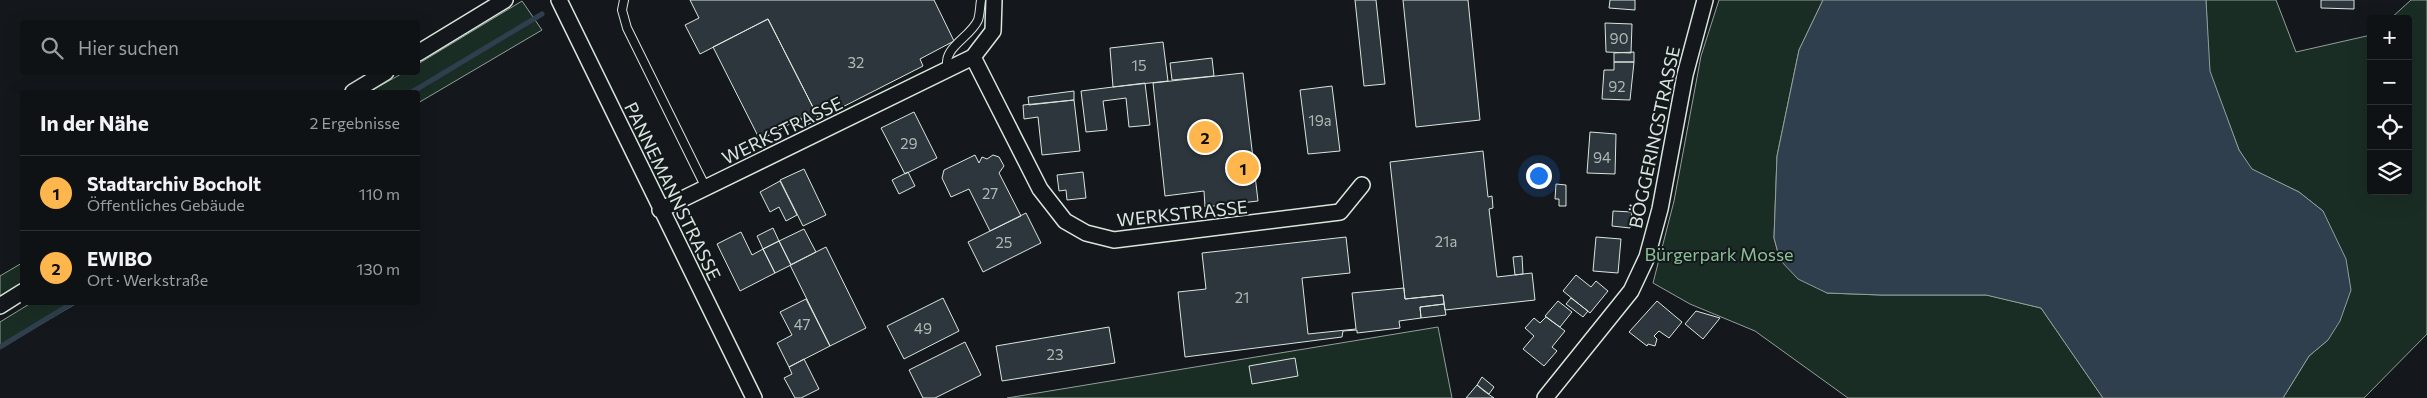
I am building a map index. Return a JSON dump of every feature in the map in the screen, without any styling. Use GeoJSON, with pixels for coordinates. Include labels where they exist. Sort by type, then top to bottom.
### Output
{"type":"FeatureCollection","features":[{"type":"Feature","properties":{"kind":"street"},"geometry":{"type":"LineString","coordinates":[[420,53],[505,0]]}},
{"type":"Feature","properties":{"kind":"street","name":"PANNEMANNSTRASSE"},"geometry":{"type":"LineString","coordinates":[[559,0],[660,210],[754,398]]}},
{"type":"Feature","properties":{"kind":"street","name":"WERKSTRASSE"},"geometry":{"type":"LineString","coordinates":[[660,210],[973,57],[993,31],[994,0]]}},
{"type":"Feature","properties":{"kind":"street","name":"BÖGGERINGSTRASSE"},"geometry":{"type":"LineString","coordinates":[[1545,398],[1631,291],[1647,257],[1660,209],[1685,76],[1705,0]]}},
{"type":"Feature","properties":{"kind":"street","name":"WERKSTRASSE"},"geometry":{"type":"LineString","coordinates":[[973,57],[1040,188],[1064,221],[1086,234],[1114,240],[1322,216],[1340,212],[1362,185]]}},
{"type":"Feature","properties":{"kind":"street"},"geometry":{"type":"LineString","coordinates":[[356,90],[381,75]]}},
{"type":"Feature","properties":{"kind":"street"},"geometry":{"type":"LineString","coordinates":[[0,306],[20,293]]}},
{"type":"Feature","properties":{"kind":"lane"},"geometry":{"type":"LineString","coordinates":[[624,0],[622,10],[628,28],[706,188]]}},
{"type":"Feature","properties":{"kind":"lane"},"geometry":{"type":"LineString","coordinates":[[948,69],[946,62],[947,54],[975,25],[978,20],[981,0]]}},
{"type":"Feature","properties":{"kind":"green space","name":"Bürgerpark Mosse"},"geometry":{"type":"Polygon","coordinates":[[[1719,0],[1823,0],[1799,50],[1777,156],[1774,238],[1780,260],[1827,293],[1987,295],[2041,308],[2103,398],[1848,398],[1755,331],[1690,304],[1653,283],[1674,201],[1701,56],[1719,0]]]}},
{"type":"Feature","properties":{"kind":"green space"},"geometry":{"type":"Polygon","coordinates":[[[2206,0],[2276,0],[2296,52],[2367,36],[2367,195],[2412,195],[2412,15],[2394,15],[2411,0],[2427,0],[2427,334],[2364,398],[2283,398],[2309,356],[2328,340],[2323,211],[2299,192],[2251,169],[2239,150],[2209,71],[2206,0]]]}},
{"type":"Feature","properties":{"kind":"green space"},"geometry":{"type":"Polygon","coordinates":[[[522,1],[542,30],[420,102],[420,90],[373,90],[399,75],[420,75],[420,63],[522,1]]]}},
{"type":"Feature","properties":{"kind":"green space"},"geometry":{"type":"Polygon","coordinates":[[[20,264],[20,289],[0,302],[0,276],[20,264]]]}},
{"type":"Feature","properties":{"kind":"green space"},"geometry":{"type":"Polygon","coordinates":[[[28,305],[74,305],[0,348],[0,322],[28,305]]]}},
{"type":"Feature","properties":{"kind":"green space"},"geometry":{"type":"Polygon","coordinates":[[[1438,327],[1452,398],[1007,398],[1438,327]]]}},
{"type":"Feature","properties":{"kind":"water"},"geometry":{"type":"Polygon","coordinates":[[[1823,0],[2206,0],[2210,71],[2239,150],[2252,169],[2299,192],[2323,211],[2346,259],[2351,290],[2340,321],[2328,340],[2309,356],[2283,398],[2103,398],[2041,308],[1986,295],[1827,293],[1798,279],[1780,260],[1774,238],[1777,156],[1799,50],[1823,0]]]}},
{"type":"Feature","properties":{"kind":"building"},"geometry":{"type":"Polygon","coordinates":[[[690,0],[934,0],[954,41],[920,59],[923,66],[819,119],[768,19],[700,54],[685,25],[699,18],[690,0]]]}},
{"type":"Feature","properties":{"kind":"building"},"geometry":{"type":"Polygon","coordinates":[[[1355,0],[1376,0],[1385,84],[1364,86],[1355,0]]]}},
{"type":"Feature","properties":{"kind":"building"},"geometry":{"type":"Polygon","coordinates":[[[1403,0],[1468,0],[1480,120],[1416,127],[1403,0]]]}},
{"type":"Feature","properties":{"kind":"building"},"geometry":{"type":"Polygon","coordinates":[[[1610,0],[1635,0],[1635,10],[1609,8],[1610,0]]]}},
{"type":"Feature","properties":{"kind":"building"},"geometry":{"type":"Polygon","coordinates":[[[2321,0],[2354,0],[2354,9],[2321,8],[2321,0]]]}},
{"type":"Feature","properties":{"kind":"building"},"geometry":{"type":"Polygon","coordinates":[[[768,19],[819,119],[805,126],[801,118],[760,140],[713,47],[768,19]]]}},
{"type":"Feature","properties":{"kind":"building"},"geometry":{"type":"Polygon","coordinates":[[[1605,23],[1632,24],[1631,53],[1606,52],[1605,23]]]}},
{"type":"Feature","properties":{"kind":"building"},"geometry":{"type":"Polygon","coordinates":[[[1163,42],[1168,81],[1113,87],[1110,48],[1163,42]]]}},
{"type":"Feature","properties":{"kind":"building"},"geometry":{"type":"Polygon","coordinates":[[[1634,52],[1634,62],[1614,62],[1614,53],[1634,52]]]}},
{"type":"Feature","properties":{"kind":"building"},"geometry":{"type":"Polygon","coordinates":[[[1212,58],[1214,76],[1172,80],[1170,63],[1212,58]]]}},
{"type":"Feature","properties":{"kind":"building"},"geometry":{"type":"Polygon","coordinates":[[[1614,62],[1634,62],[1630,100],[1602,99],[1604,70],[1614,70],[1614,62]]]}},
{"type":"Feature","properties":{"kind":"building"},"geometry":{"type":"Polygon","coordinates":[[[1243,73],[1258,201],[1205,207],[1204,191],[1165,196],[1153,83],[1243,73]]]}},
{"type":"Feature","properties":{"kind":"building"},"geometry":{"type":"Polygon","coordinates":[[[1145,83],[1150,125],[1129,127],[1126,98],[1103,101],[1107,130],[1086,132],[1081,91],[1145,83]]]}},
{"type":"Feature","properties":{"kind":"building"},"geometry":{"type":"Polygon","coordinates":[[[1332,86],[1340,151],[1308,154],[1300,90],[1332,86]]]}},
{"type":"Feature","properties":{"kind":"building"},"geometry":{"type":"Polygon","coordinates":[[[1074,91],[1074,100],[1029,105],[1028,97],[1074,91]]]}},
{"type":"Feature","properties":{"kind":"building"},"geometry":{"type":"Polygon","coordinates":[[[1074,100],[1080,151],[1042,155],[1038,117],[1024,119],[1023,105],[1074,100]]]}},
{"type":"Feature","properties":{"kind":"building"},"geometry":{"type":"Polygon","coordinates":[[[914,112],[937,158],[905,174],[881,128],[914,112]]]}},
{"type":"Feature","properties":{"kind":"building"},"geometry":{"type":"Polygon","coordinates":[[[1590,132],[1616,134],[1615,174],[1587,173],[1590,132]]]}},
{"type":"Feature","properties":{"kind":"building"},"geometry":{"type":"Polygon","coordinates":[[[1483,151],[1488,197],[1492,196],[1493,208],[1489,209],[1497,277],[1532,273],[1535,300],[1445,310],[1443,295],[1405,299],[1390,162],[1483,151]]]}},
{"type":"Feature","properties":{"kind":"building"},"geometry":{"type":"Polygon","coordinates":[[[975,155],[979,163],[982,157],[987,159],[993,155],[999,157],[1004,166],[999,173],[1021,216],[990,231],[969,189],[951,197],[942,178],[944,170],[975,155]]]}},
{"type":"Feature","properties":{"kind":"building"},"geometry":{"type":"Polygon","coordinates":[[[804,169],[826,215],[803,226],[780,180],[804,169]]]}},
{"type":"Feature","properties":{"kind":"building"},"geometry":{"type":"Polygon","coordinates":[[[908,172],[915,186],[899,194],[892,180],[908,172]]]}},
{"type":"Feature","properties":{"kind":"building"},"geometry":{"type":"Polygon","coordinates":[[[1083,172],[1086,198],[1067,200],[1066,190],[1059,191],[1057,175],[1083,172]]]}},
{"type":"Feature","properties":{"kind":"building"},"geometry":{"type":"Polygon","coordinates":[[[780,181],[797,215],[786,221],[779,207],[770,212],[760,192],[780,181]]]}},
{"type":"Feature","properties":{"kind":"building"},"geometry":{"type":"Polygon","coordinates":[[[1556,184],[1566,185],[1566,206],[1559,206],[1559,199],[1555,199],[1556,184]]]}},
{"type":"Feature","properties":{"kind":"building"},"geometry":{"type":"Polygon","coordinates":[[[1613,211],[1632,212],[1630,228],[1612,226],[1613,211]]]}},
{"type":"Feature","properties":{"kind":"building"},"geometry":{"type":"Polygon","coordinates":[[[1026,213],[1041,243],[983,272],[968,242],[1026,213]]]}},
{"type":"Feature","properties":{"kind":"building"},"geometry":{"type":"Polygon","coordinates":[[[773,228],[779,241],[763,249],[757,236],[773,228]]]}},
{"type":"Feature","properties":{"kind":"building"},"geometry":{"type":"Polygon","coordinates":[[[804,229],[816,252],[791,265],[779,241],[804,229]]]}},
{"type":"Feature","properties":{"kind":"building"},"geometry":{"type":"Polygon","coordinates":[[[741,232],[752,255],[763,249],[775,273],[740,291],[717,244],[741,232]]]}},
{"type":"Feature","properties":{"kind":"building"},"geometry":{"type":"Polygon","coordinates":[[[1346,237],[1350,273],[1302,278],[1308,334],[1356,329],[1352,293],[1404,288],[1405,299],[1443,295],[1444,304],[1420,307],[1421,318],[1399,321],[1400,328],[1357,333],[1357,330],[1343,331],[1342,337],[1185,357],[1178,292],[1206,289],[1202,253],[1346,237]]]}},
{"type":"Feature","properties":{"kind":"building"},"geometry":{"type":"Polygon","coordinates":[[[1596,237],[1621,239],[1618,273],[1593,271],[1596,237]]]}},
{"type":"Feature","properties":{"kind":"building"},"geometry":{"type":"Polygon","coordinates":[[[779,241],[791,265],[775,273],[763,249],[779,241]]]}},
{"type":"Feature","properties":{"kind":"building"},"geometry":{"type":"Polygon","coordinates":[[[826,247],[866,328],[830,346],[790,265],[826,247]]]}},
{"type":"Feature","properties":{"kind":"building"},"geometry":{"type":"Polygon","coordinates":[[[1522,256],[1523,274],[1515,275],[1513,257],[1522,256]]]}},
{"type":"Feature","properties":{"kind":"building"},"geometry":{"type":"Polygon","coordinates":[[[1576,275],[1591,287],[1596,281],[1608,291],[1590,313],[1563,291],[1576,275]]]}},
{"type":"Feature","properties":{"kind":"building"},"geometry":{"type":"Polygon","coordinates":[[[943,298],[959,331],[904,359],[887,326],[943,298]]]}},
{"type":"Feature","properties":{"kind":"building"},"geometry":{"type":"Polygon","coordinates":[[[1571,298],[1588,311],[1583,317],[1566,304],[1571,298]]]}},
{"type":"Feature","properties":{"kind":"building"},"geometry":{"type":"Polygon","coordinates":[[[806,299],[830,346],[789,367],[777,343],[792,335],[780,312],[806,299]]]}},
{"type":"Feature","properties":{"kind":"building"},"geometry":{"type":"Polygon","coordinates":[[[1558,301],[1572,312],[1560,327],[1545,316],[1558,301]]]}},
{"type":"Feature","properties":{"kind":"building"},"geometry":{"type":"Polygon","coordinates":[[[1657,301],[1682,322],[1669,338],[1659,331],[1654,336],[1657,339],[1655,346],[1648,344],[1647,346],[1629,332],[1657,301]]]}},
{"type":"Feature","properties":{"kind":"building"},"geometry":{"type":"Polygon","coordinates":[[[1444,304],[1446,315],[1421,318],[1420,307],[1444,304]]]}},
{"type":"Feature","properties":{"kind":"building"},"geometry":{"type":"Polygon","coordinates":[[[1696,311],[1720,318],[1703,339],[1685,324],[1696,311]]]}},
{"type":"Feature","properties":{"kind":"building"},"geometry":{"type":"Polygon","coordinates":[[[1546,317],[1565,331],[1552,347],[1557,351],[1544,366],[1523,349],[1534,336],[1525,328],[1534,318],[1540,323],[1546,317]]]}},
{"type":"Feature","properties":{"kind":"building"},"geometry":{"type":"Polygon","coordinates":[[[1109,327],[1115,363],[1002,381],[996,346],[1109,327]]]}},
{"type":"Feature","properties":{"kind":"building"},"geometry":{"type":"Polygon","coordinates":[[[965,342],[981,375],[935,398],[923,398],[909,370],[965,342]]]}},
{"type":"Feature","properties":{"kind":"building"},"geometry":{"type":"Polygon","coordinates":[[[1295,358],[1298,376],[1252,384],[1249,366],[1295,358]]]}},
{"type":"Feature","properties":{"kind":"building"},"geometry":{"type":"Polygon","coordinates":[[[804,359],[819,389],[801,398],[795,398],[784,378],[792,374],[789,367],[804,359]]]}},
{"type":"Feature","properties":{"kind":"building"},"geometry":{"type":"Polygon","coordinates":[[[1482,377],[1494,387],[1489,394],[1477,385],[1482,377]]]}},
{"type":"Feature","properties":{"kind":"building"},"geometry":{"type":"Polygon","coordinates":[[[1477,385],[1484,391],[1494,398],[1466,398],[1477,385]]]}},
{"type":"Feature","properties":{"kind":"waterway"},"geometry":{"type":"LineString","coordinates":[[415,90],[542,14]]}},
{"type":"Feature","properties":{"kind":"waterway"},"geometry":{"type":"LineString","coordinates":[[0,347],[69,305]]}},
{"type":"Feature","properties":{"kind":"place","name":"EWIBO"},"geometry":{"type":"Point","coordinates":[1205,137]}},
{"type":"Feature","properties":{"kind":"place","name":"Stadtarchiv Bocholt"},"geometry":{"type":"Point","coordinates":[1243,168]}}]}
